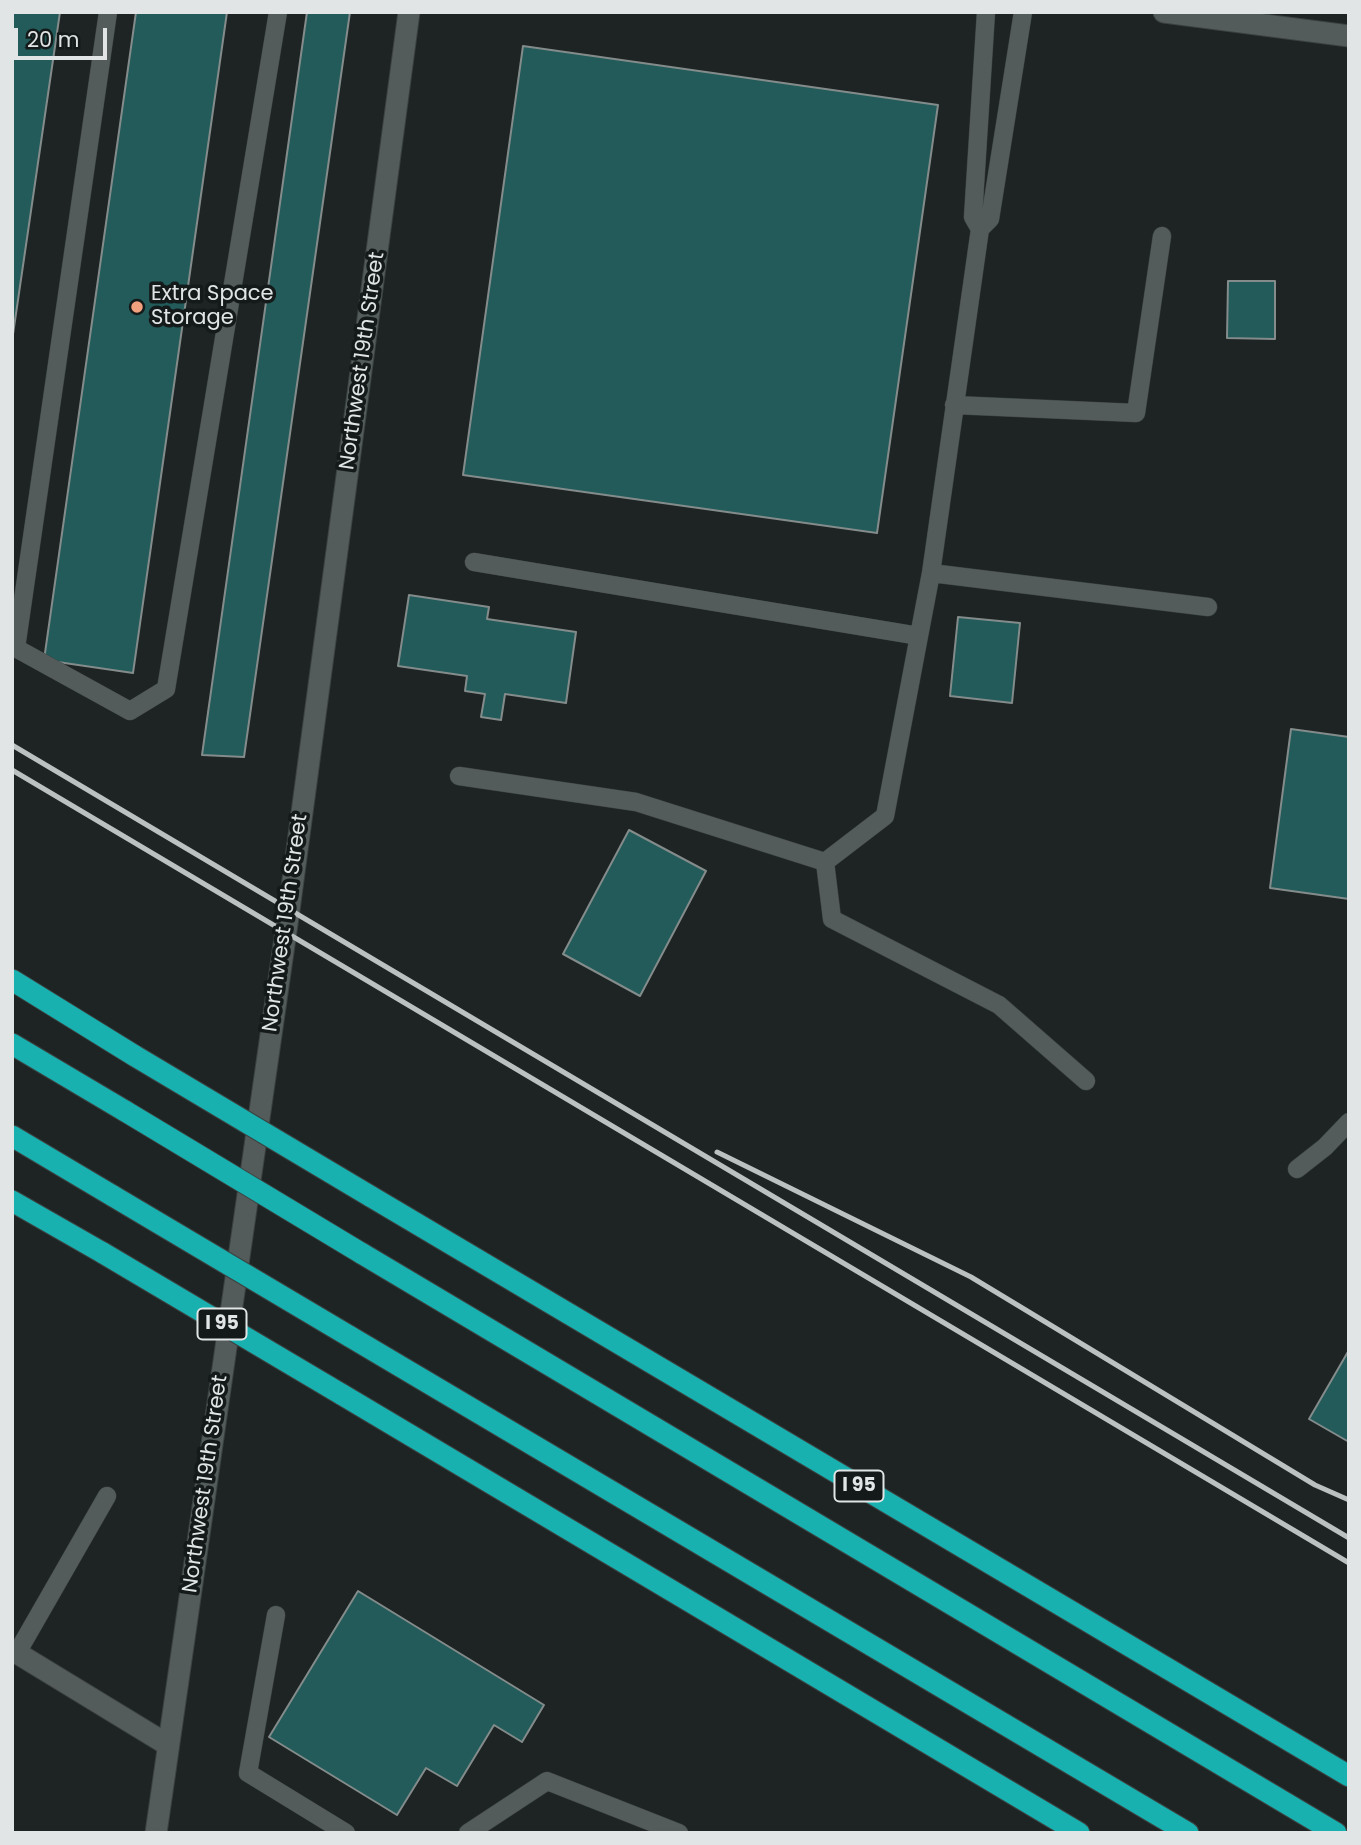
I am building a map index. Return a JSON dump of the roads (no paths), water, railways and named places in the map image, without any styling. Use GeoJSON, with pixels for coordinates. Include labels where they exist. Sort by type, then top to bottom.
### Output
{"type":"FeatureCollection","features":[{"type":"Feature","properties":{"kind":"highway","name":"I 95"},"geometry":{"type":"LineString","coordinates":[[12,980],[370,1196],[1349,1776]]}},
{"type":"Feature","properties":{"kind":"highway"},"geometry":{"type":"LineString","coordinates":[[12,1044],[1336,1833]]}},
{"type":"Feature","properties":{"kind":"highway"},"geometry":{"type":"LineString","coordinates":[[12,1136],[1188,1833]]}},
{"type":"Feature","properties":{"kind":"highway","name":"I 95"},"geometry":{"type":"LineString","coordinates":[[12,1201],[1079,1833]]}},
{"type":"Feature","properties":{"kind":"street","name":"Northwest 19th Street"},"geometry":{"type":"LineString","coordinates":[[156,1833],[291,896],[409,12]]}},
{"type":"Feature","properties":{"kind":"street"},"geometry":{"type":"LineString","coordinates":[[1164,12],[1210,15],[1349,36]]}},
{"type":"Feature","properties":{"kind":"street"},"geometry":{"type":"LineString","coordinates":[[15,1652],[168,1745]]}},
{"type":"Feature","properties":{"kind":"lane"},"geometry":{"type":"LineString","coordinates":[[108,12],[14,647],[130,710],[166,689],[278,12]]}},
{"type":"Feature","properties":{"kind":"lane"},"geometry":{"type":"LineString","coordinates":[[980,229],[973,217],[986,12]]}},
{"type":"Feature","properties":{"kind":"lane"},"geometry":{"type":"LineString","coordinates":[[825,862],[885,816],[930,573],[980,229],[990,219],[1023,12]]}},
{"type":"Feature","properties":{"kind":"lane"},"geometry":{"type":"LineString","coordinates":[[954,405],[1136,413],[1162,236]]}},
{"type":"Feature","properties":{"kind":"lane"},"geometry":{"type":"LineString","coordinates":[[474,562],[919,636]]}},
{"type":"Feature","properties":{"kind":"lane"},"geometry":{"type":"LineString","coordinates":[[930,573],[1209,607]]}},
{"type":"Feature","properties":{"kind":"lane"},"geometry":{"type":"LineString","coordinates":[[459,776],[636,802],[825,862]]}},
{"type":"Feature","properties":{"kind":"lane"},"geometry":{"type":"LineString","coordinates":[[825,862],[832,919],[999,1005],[1086,1081]]}},
{"type":"Feature","properties":{"kind":"lane"},"geometry":{"type":"LineString","coordinates":[[1297,1169],[1325,1147],[1349,1122]]}},
{"type":"Feature","properties":{"kind":"lane"},"geometry":{"type":"LineString","coordinates":[[15,1652],[107,1496]]}},
{"type":"Feature","properties":{"kind":"lane"},"geometry":{"type":"LineString","coordinates":[[276,1615],[248,1773],[346,1833]]}},
{"type":"Feature","properties":{"kind":"lane"},"geometry":{"type":"LineString","coordinates":[[468,1833],[547,1781],[678,1833]]}},
{"type":"Feature","properties":{"kind":"railway"},"geometry":{"type":"LineString","coordinates":[[12,745],[1349,1538]]}},
{"type":"Feature","properties":{"kind":"railway"},"geometry":{"type":"LineString","coordinates":[[12,770],[1349,1563]]}},
{"type":"Feature","properties":{"kind":"railway"},"geometry":{"type":"LineString","coordinates":[[717,1152],[971,1277],[1315,1485],[1349,1500]]}},
{"type":"Feature","properties":{"kind":"place","name":"Extra Space Storage"},"geometry":{"type":"Point","coordinates":[137,307]}}]}
